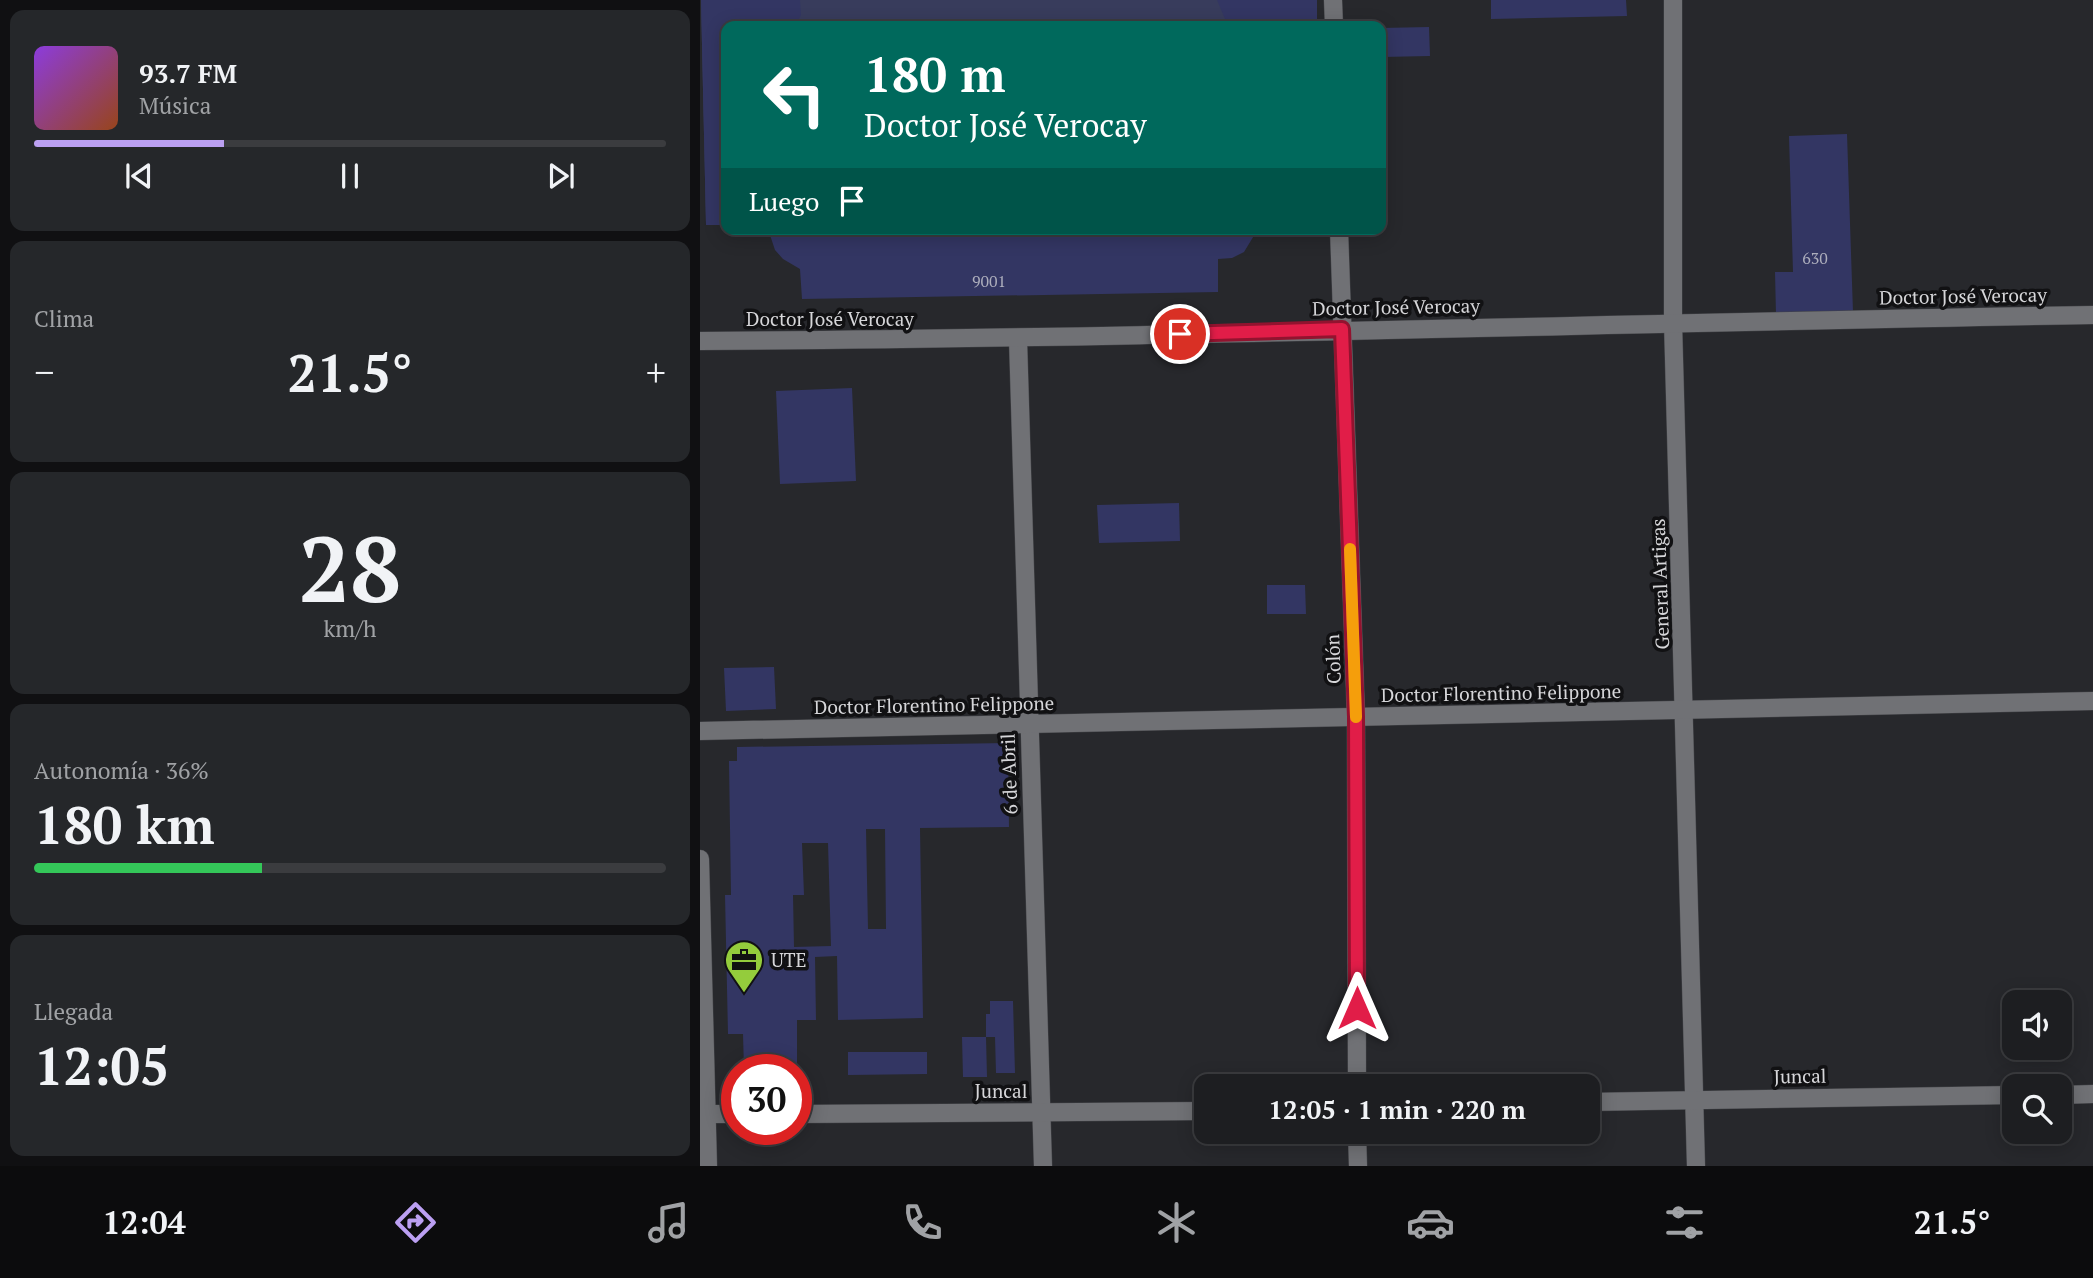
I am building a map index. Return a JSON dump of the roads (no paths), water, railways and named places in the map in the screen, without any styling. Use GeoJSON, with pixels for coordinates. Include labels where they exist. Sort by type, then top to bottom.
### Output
{"type":"FeatureCollection","features":[{"type":"Feature","properties":{"kind":"street"},"geometry":{"type":"LineString","coordinates":[[1333,0],[1334,21]]}},
{"type":"Feature","properties":{"kind":"street","name":"General Artigas"},"geometry":{"type":"LineString","coordinates":[[1673,0],[1673,322],[1696,1166]]}},
{"type":"Feature","properties":{"kind":"street","name":"Colón"},"geometry":{"type":"LineString","coordinates":[[1339,235],[1356,717],[1357,1074]]}},
{"type":"Feature","properties":{"kind":"street","name":"Doctor José Verocay"},"geometry":{"type":"LineString","coordinates":[[700,341],[1018,339],[1342,329],[2093,314]]}},
{"type":"Feature","properties":{"kind":"street","name":"6 de Abril"},"geometry":{"type":"LineString","coordinates":[[1018,339],[1043,1166]]}},
{"type":"Feature","properties":{"kind":"street","name":"Doctor Florentino Felippone"},"geometry":{"type":"LineString","coordinates":[[700,731],[2093,701]]}},
{"type":"Feature","properties":{"kind":"street"},"geometry":{"type":"LineString","coordinates":[[700,859],[703,1114],[708,1166]]}},
{"type":"Feature","properties":{"kind":"street"},"geometry":{"type":"LineString","coordinates":[[2072,1095],[2093,1094]]}},
{"type":"Feature","properties":{"kind":"street","name":"Juncal"},"geometry":{"type":"LineString","coordinates":[[1600,1102],[2002,1095]]}},
{"type":"Feature","properties":{"kind":"street","name":"Juncal"},"geometry":{"type":"LineString","coordinates":[[812,1114],[1194,1111]]}},
{"type":"Feature","properties":{"kind":"street"},"geometry":{"type":"LineString","coordinates":[[703,1114],[721,1114]]}},
{"type":"Feature","properties":{"kind":"street"},"geometry":{"type":"LineString","coordinates":[[1357,1144],[1358,1166]]}},
{"type":"Feature","properties":{"kind":"place","name":"UTE"},"geometry":{"type":"Point","coordinates":[744,994]}}]}
